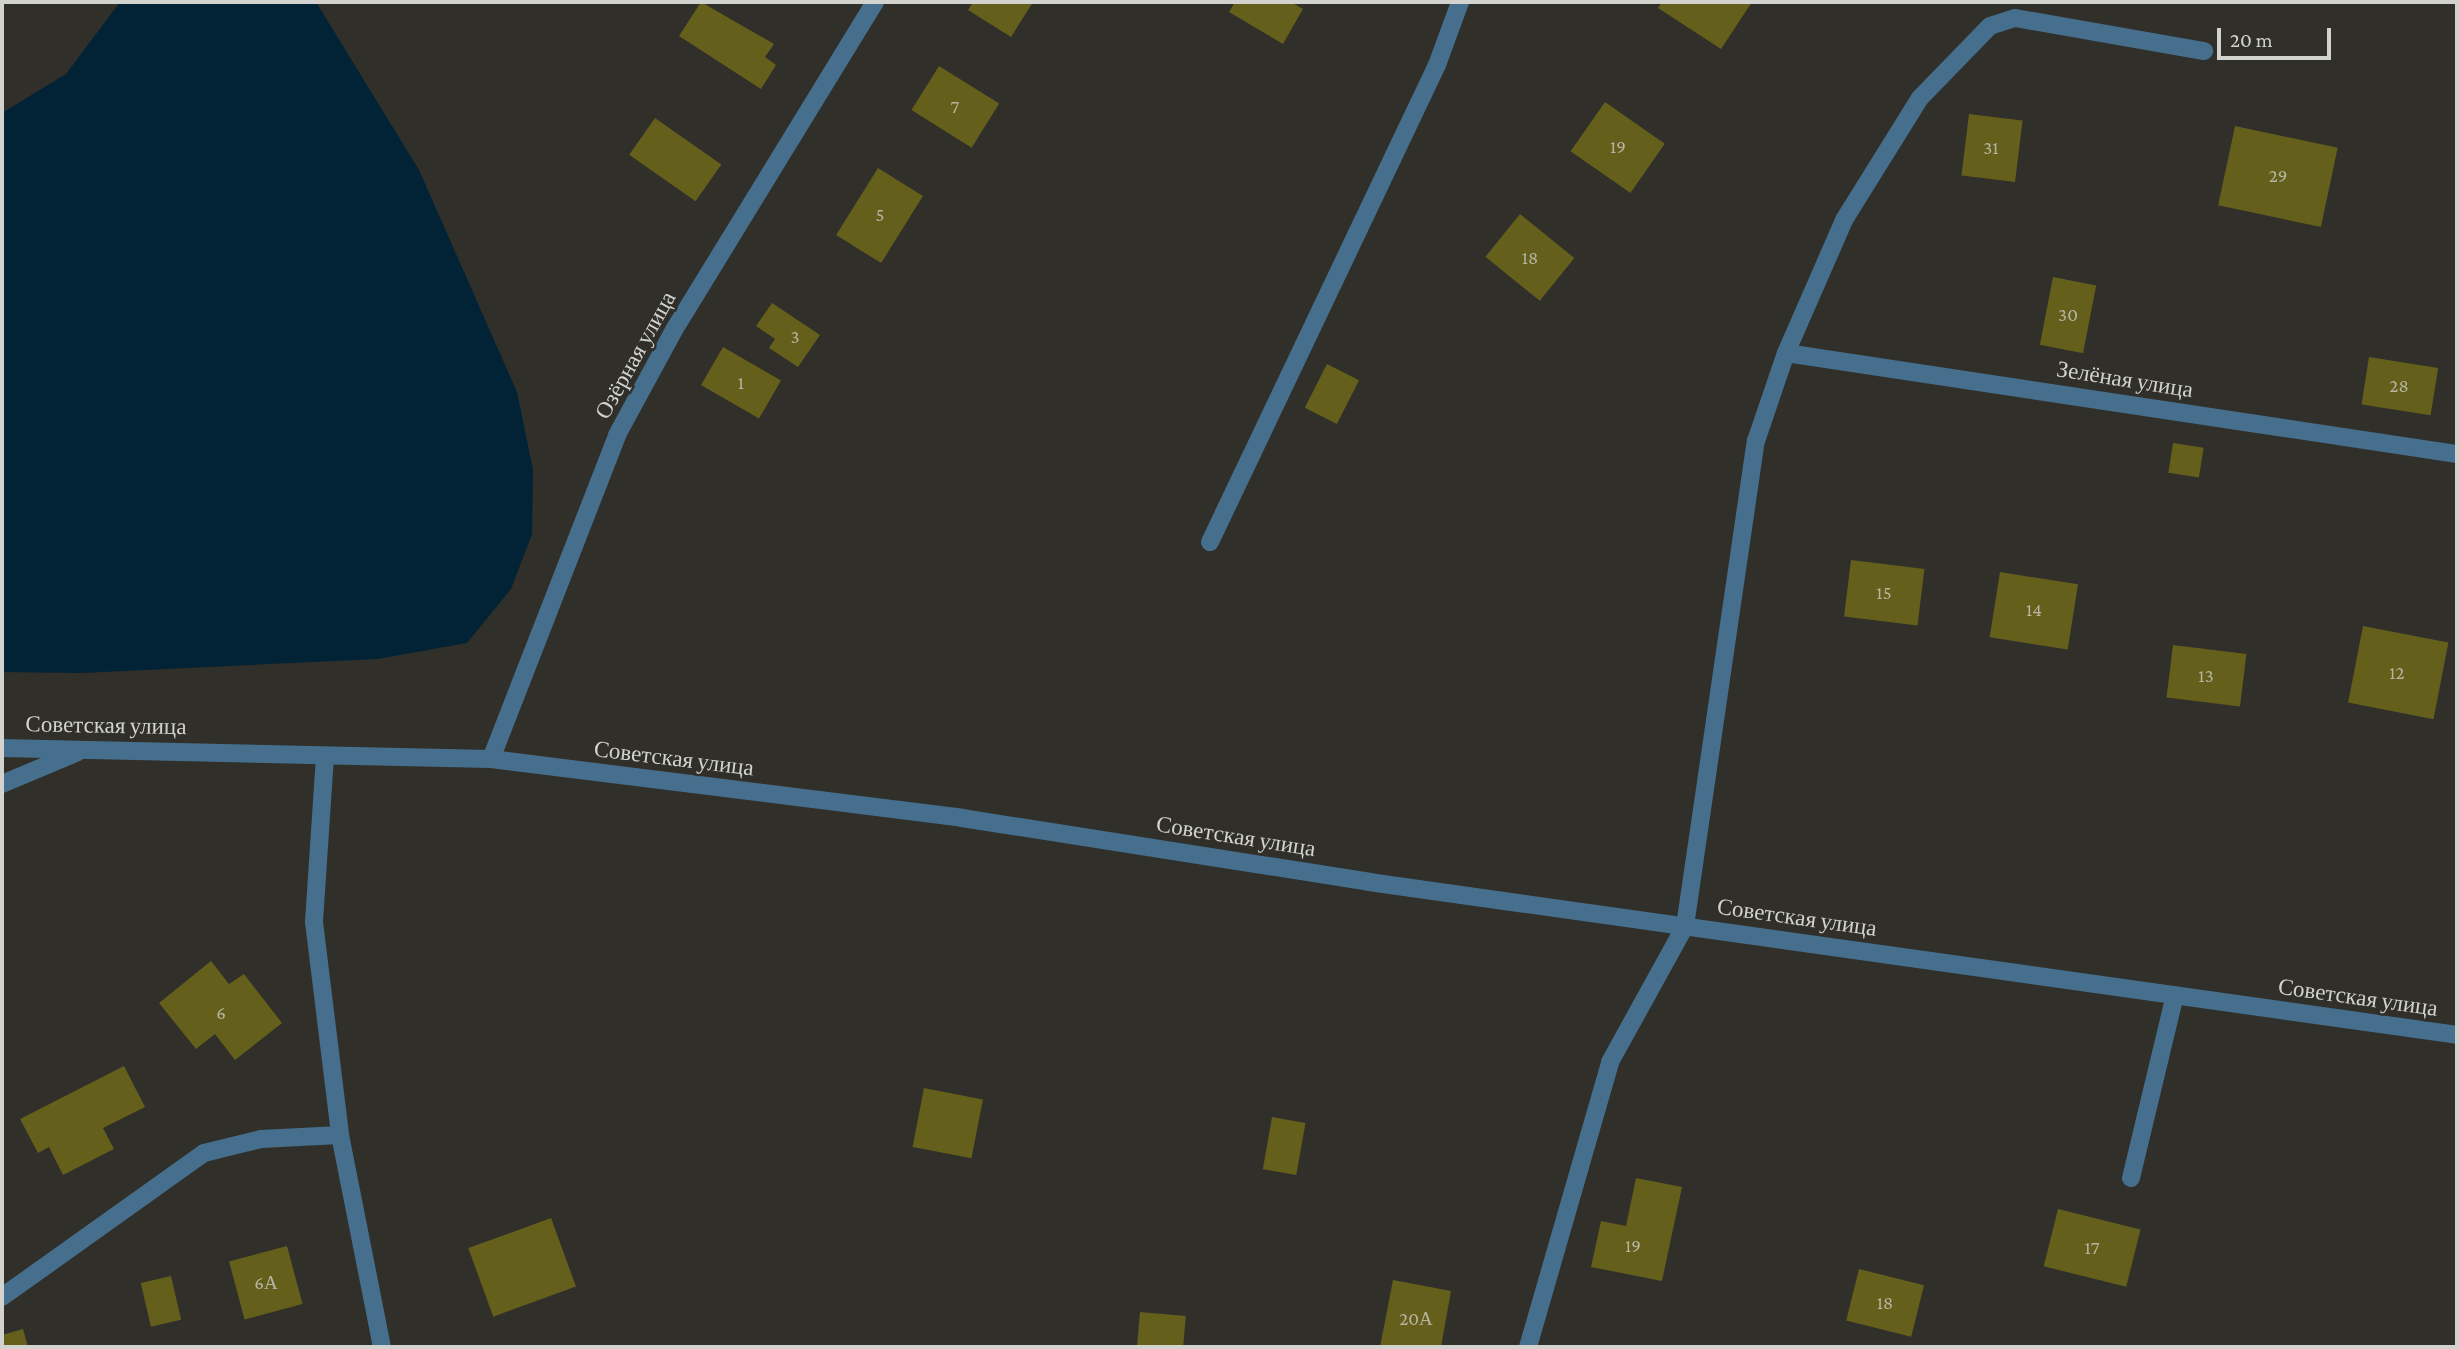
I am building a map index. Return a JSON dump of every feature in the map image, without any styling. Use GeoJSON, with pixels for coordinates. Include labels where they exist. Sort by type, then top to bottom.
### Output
{"type":"FeatureCollection","features":[{"type":"Feature","properties":{"kind":"street","name":"Озёрная улица"},"geometry":{"type":"LineString","coordinates":[[491,759],[617,435],[674,330],[876,2]]}},
{"type":"Feature","properties":{"kind":"street"},"geometry":{"type":"LineString","coordinates":[[1210,542],[1437,65],[1460,2]]}},
{"type":"Feature","properties":{"kind":"street"},"geometry":{"type":"LineString","coordinates":[[1528,1347],[1610,1062],[1685,926],[1756,441],[1786,353],[1844,220],[1920,98],[1990,26],[2015,18],[2204,51]]}},
{"type":"Feature","properties":{"kind":"street","name":"Зелёная улица"},"geometry":{"type":"LineString","coordinates":[[1786,353],[2457,454]]}},
{"type":"Feature","properties":{"kind":"street","name":"Советская улица"},"geometry":{"type":"LineString","coordinates":[[2,748],[491,759],[962,818],[1685,926],[2457,1035]]}},
{"type":"Feature","properties":{"kind":"street"},"geometry":{"type":"LineString","coordinates":[[2,784],[84,749]]}},
{"type":"Feature","properties":{"kind":"street"},"geometry":{"type":"LineString","coordinates":[[325,755],[314,922],[340,1135],[383,1347]]}},
{"type":"Feature","properties":{"kind":"street"},"geometry":{"type":"LineString","coordinates":[[2131,1178],[2175,996]]}},
{"type":"Feature","properties":{"kind":"street"},"geometry":{"type":"LineString","coordinates":[[2,1297],[204,1153],[261,1139],[340,1135]]}},
{"type":"Feature","properties":{"kind":"water"},"geometry":{"type":"Polygon","coordinates":[[[120,2],[316,2],[419,170],[517,392],[533,470],[532,534],[511,589],[467,643],[377,659],[82,673],[2,672],[2,113],[66,74],[120,2]]]}},
{"type":"Feature","properties":{"kind":"building"},"geometry":{"type":"Polygon","coordinates":[[[701,2],[774,44],[765,57],[776,65],[761,89],[679,36],[701,2]]]}},
{"type":"Feature","properties":{"kind":"building"},"geometry":{"type":"Polygon","coordinates":[[[973,2],[1033,2],[1011,37],[968,10],[973,2]]]}},
{"type":"Feature","properties":{"kind":"building"},"geometry":{"type":"Polygon","coordinates":[[[1235,2],[1291,2],[1303,9],[1283,44],[1229,12],[1235,2]]]}},
{"type":"Feature","properties":{"kind":"building"},"geometry":{"type":"Polygon","coordinates":[[[1662,2],[1752,2],[1721,49],[1658,8],[1662,2]]]}},
{"type":"Feature","properties":{"kind":"building"},"geometry":{"type":"Polygon","coordinates":[[[939,66],[999,104],[972,148],[911,110],[939,66]]]}},
{"type":"Feature","properties":{"kind":"building"},"geometry":{"type":"Polygon","coordinates":[[[1605,102],[1665,144],[1630,193],[1571,151],[1605,102]]]}},
{"type":"Feature","properties":{"kind":"building"},"geometry":{"type":"Polygon","coordinates":[[[1969,114],[2023,121],[2015,182],[1961,176],[1969,114]]]}},
{"type":"Feature","properties":{"kind":"building"},"geometry":{"type":"Polygon","coordinates":[[[655,118],[721,164],[696,201],[629,155],[655,118]]]}},
{"type":"Feature","properties":{"kind":"building"},"geometry":{"type":"Polygon","coordinates":[[[2235,126],[2338,148],[2321,227],[2218,205],[2235,126]]]}},
{"type":"Feature","properties":{"kind":"building"},"geometry":{"type":"Polygon","coordinates":[[[878,168],[923,196],[881,263],[836,235],[878,168]]]}},
{"type":"Feature","properties":{"kind":"building"},"geometry":{"type":"Polygon","coordinates":[[[1520,214],[1574,258],[1540,301],[1485,257],[1520,214]]]}},
{"type":"Feature","properties":{"kind":"building"},"geometry":{"type":"Polygon","coordinates":[[[2053,277],[2096,285],[2083,353],[2040,345],[2053,277]]]}},
{"type":"Feature","properties":{"kind":"building"},"geometry":{"type":"Polygon","coordinates":[[[772,303],[820,335],[798,367],[769,348],[775,339],[756,326],[772,303]]]}},
{"type":"Feature","properties":{"kind":"building"},"geometry":{"type":"Polygon","coordinates":[[[723,347],[781,380],[759,419],[701,385],[723,347]]]}},
{"type":"Feature","properties":{"kind":"building"},"geometry":{"type":"Polygon","coordinates":[[[2369,357],[2438,368],[2431,415],[2361,404],[2369,357]]]}},
{"type":"Feature","properties":{"kind":"building"},"geometry":{"type":"Polygon","coordinates":[[[1327,364],[1359,380],[1337,424],[1305,408],[1327,364]]]}},
{"type":"Feature","properties":{"kind":"building"},"geometry":{"type":"Polygon","coordinates":[[[2173,443],[2204,448],[2199,477],[2168,473],[2173,443]]]}},
{"type":"Feature","properties":{"kind":"building"},"geometry":{"type":"Polygon","coordinates":[[[1851,560],[1924,569],[1918,626],[1844,617],[1851,560]]]}},
{"type":"Feature","properties":{"kind":"building"},"geometry":{"type":"Polygon","coordinates":[[[2000,572],[2078,584],[2068,650],[1990,637],[2000,572]]]}},
{"type":"Feature","properties":{"kind":"building"},"geometry":{"type":"Polygon","coordinates":[[[2363,626],[2448,643],[2434,719],[2348,703],[2363,626]]]}},
{"type":"Feature","properties":{"kind":"building"},"geometry":{"type":"Polygon","coordinates":[[[2173,645],[2246,654],[2240,707],[2167,698],[2173,645]]]}},
{"type":"Feature","properties":{"kind":"building"},"geometry":{"type":"Polygon","coordinates":[[[211,961],[229,984],[244,974],[282,1023],[235,1060],[215,1034],[196,1049],[159,1003],[211,961]]]}},
{"type":"Feature","properties":{"kind":"building"},"geometry":{"type":"Polygon","coordinates":[[[124,1066],[145,1107],[103,1128],[114,1149],[63,1175],[49,1147],[38,1153],[20,1119],[124,1066]]]}},
{"type":"Feature","properties":{"kind":"building"},"geometry":{"type":"Polygon","coordinates":[[[924,1088],[983,1099],[971,1158],[913,1147],[924,1088]]]}},
{"type":"Feature","properties":{"kind":"building"},"geometry":{"type":"Polygon","coordinates":[[[1272,1117],[1305,1123],[1296,1175],[1263,1169],[1272,1117]]]}},
{"type":"Feature","properties":{"kind":"building"},"geometry":{"type":"Polygon","coordinates":[[[1636,1178],[1682,1187],[1662,1281],[1591,1267],[1601,1221],[1626,1226],[1636,1178]]]}},
{"type":"Feature","properties":{"kind":"building"},"geometry":{"type":"Polygon","coordinates":[[[2058,1209],[2140,1230],[2126,1287],[2044,1266],[2058,1209]]]}},
{"type":"Feature","properties":{"kind":"building"},"geometry":{"type":"Polygon","coordinates":[[[551,1218],[576,1287],[493,1317],[468,1248],[551,1218]]]}},
{"type":"Feature","properties":{"kind":"building"},"geometry":{"type":"Polygon","coordinates":[[[287,1246],[303,1304],[245,1319],[229,1262],[287,1246]]]}},
{"type":"Feature","properties":{"kind":"building"},"geometry":{"type":"Polygon","coordinates":[[[1859,1269],[1924,1285],[1911,1337],[1846,1320],[1859,1269]]]}},
{"type":"Feature","properties":{"kind":"building"},"geometry":{"type":"Polygon","coordinates":[[[171,1276],[181,1320],[151,1327],[141,1283],[171,1276]]]}},
{"type":"Feature","properties":{"kind":"building"},"geometry":{"type":"Polygon","coordinates":[[[1393,1280],[1451,1291],[1441,1347],[1380,1347],[1393,1280]]]}},
{"type":"Feature","properties":{"kind":"building"},"geometry":{"type":"Polygon","coordinates":[[[1140,1312],[1186,1316],[1183,1347],[1137,1347],[1140,1312]]]}},
{"type":"Feature","properties":{"kind":"building"},"geometry":{"type":"Polygon","coordinates":[[[23,1329],[28,1347],[2,1347],[2,1335],[23,1329]]]}}]}
